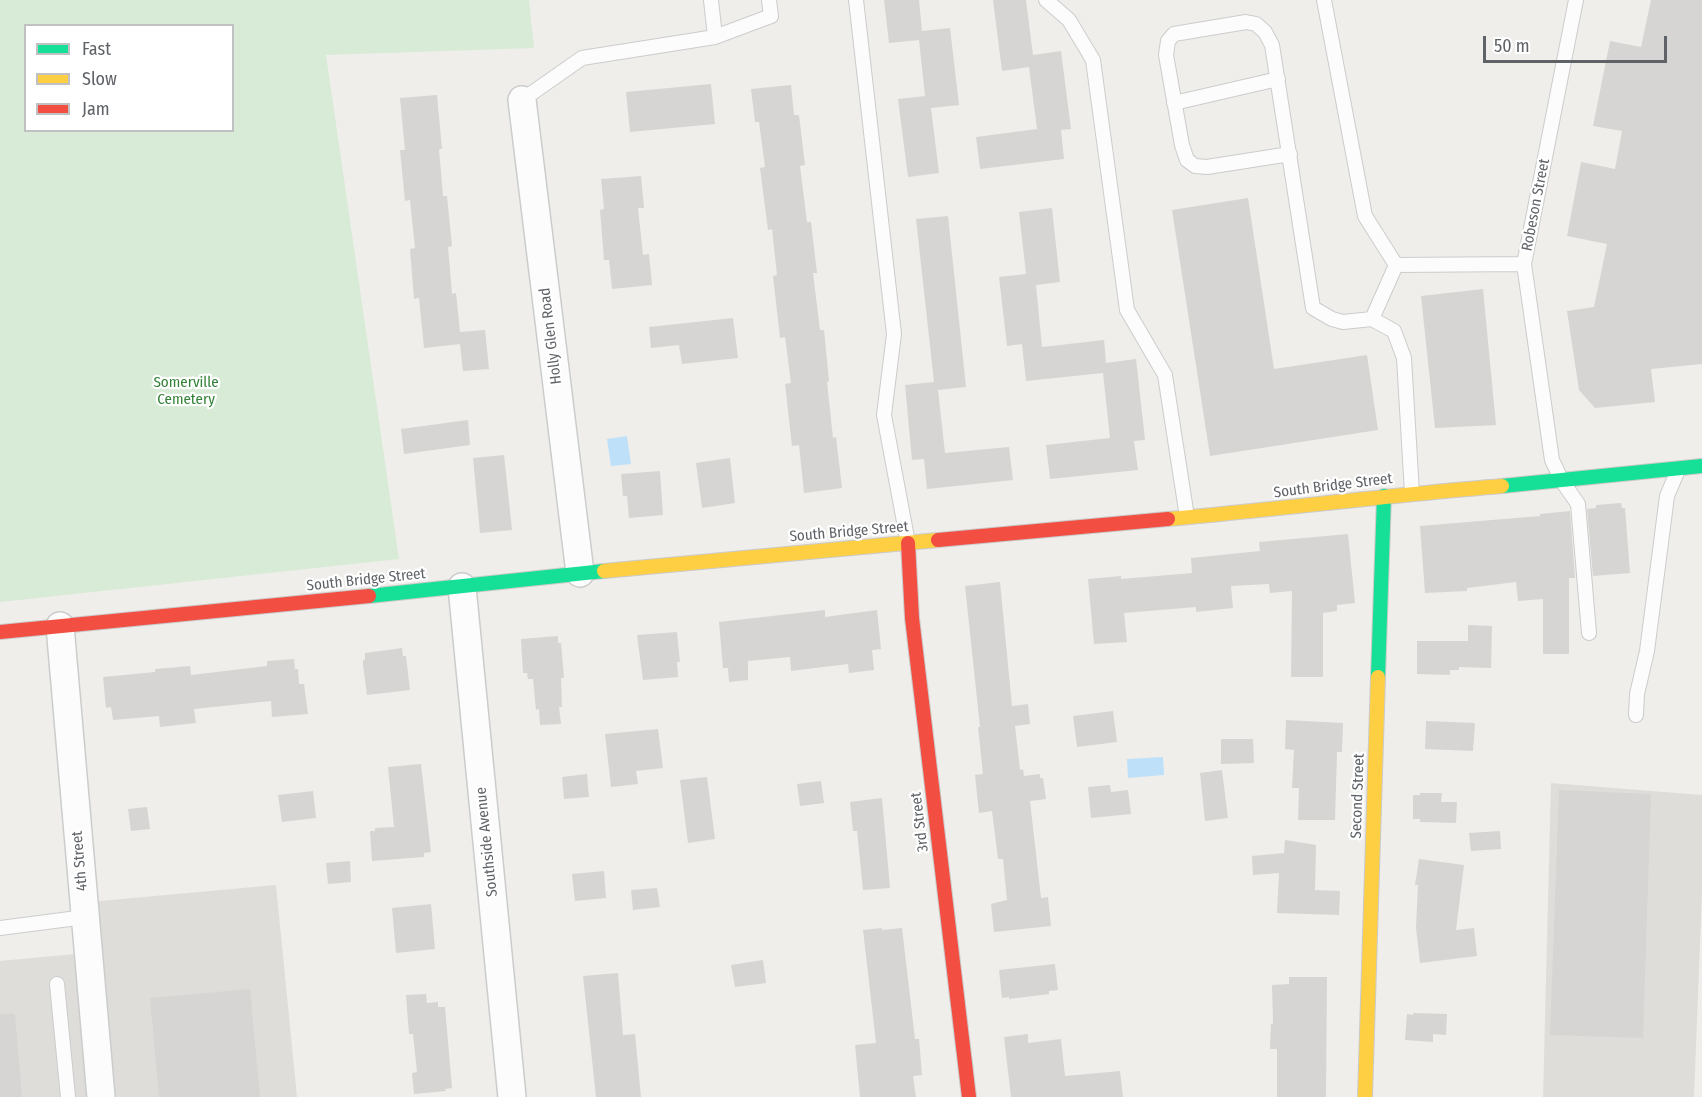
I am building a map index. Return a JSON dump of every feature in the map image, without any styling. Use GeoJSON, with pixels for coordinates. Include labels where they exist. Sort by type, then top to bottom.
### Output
{"type":"FeatureCollection","features":[{"type":"Feature","properties":{"kind":"street","name":"Holly Glen Road"},"geometry":{"type":"LineString","coordinates":[[522,100],[580,573]]}},
{"type":"Feature","properties":{"kind":"street","name":"South Bridge Street"},"geometry":{"type":"LineString","coordinates":[[0,632],[462,587],[580,573],[1186,518],[1412,493],[1562,481],[1702,466]]}},
{"type":"Feature","properties":{"kind":"street","name":"Second Street"},"geometry":{"type":"LineString","coordinates":[[1365,1097],[1384,496]]}},
{"type":"Feature","properties":{"kind":"street","name":"3rd Street"},"geometry":{"type":"LineString","coordinates":[[908,543],[912,618],[969,1097]]}},
{"type":"Feature","properties":{"kind":"street","name":"Southside Avenue"},"geometry":{"type":"LineString","coordinates":[[462,587],[512,1097]]}},
{"type":"Feature","properties":{"kind":"street","name":"4th Street"},"geometry":{"type":"LineString","coordinates":[[60,626],[101,1097]]}},
{"type":"Feature","properties":{"kind":"lane"},"geometry":{"type":"LineString","coordinates":[[711,0],[716,37]]}},
{"type":"Feature","properties":{"kind":"lane"},"geometry":{"type":"LineString","coordinates":[[522,100],[582,58],[716,37],[771,16],[769,0]]}},
{"type":"Feature","properties":{"kind":"lane"},"geometry":{"type":"LineString","coordinates":[[856,0],[894,334],[884,415],[908,543]]}},
{"type":"Feature","properties":{"kind":"lane"},"geometry":{"type":"LineString","coordinates":[[1047,0],[1069,20],[1093,60],[1127,310],[1165,375],[1186,518]]}},
{"type":"Feature","properties":{"kind":"lane"},"geometry":{"type":"LineString","coordinates":[[1324,0],[1365,216],[1396,266]]}},
{"type":"Feature","properties":{"kind":"lane","name":"Robeson Street"},"geometry":{"type":"LineString","coordinates":[[1576,0],[1524,264],[1552,460],[1562,481],[1578,504],[1589,633]]}},
{"type":"Feature","properties":{"kind":"lane"},"geometry":{"type":"LineString","coordinates":[[1290,154],[1207,167],[1195,166],[1186,160],[1166,55],[1168,41],[1174,34],[1246,22],[1256,24],[1265,32],[1272,45],[1290,154],[1313,308],[1332,319],[1343,322],[1372,320],[1394,331],[1404,358],[1412,493]]}},
{"type":"Feature","properties":{"kind":"lane"},"geometry":{"type":"LineString","coordinates":[[1174,103],[1278,79]]}},
{"type":"Feature","properties":{"kind":"lane"},"geometry":{"type":"LineString","coordinates":[[1396,266],[1524,264]]}},
{"type":"Feature","properties":{"kind":"lane"},"geometry":{"type":"LineString","coordinates":[[1372,320],[1396,266]]}},
{"type":"Feature","properties":{"kind":"lane"},"geometry":{"type":"LineString","coordinates":[[1636,715],[1637,694],[1647,651],[1666,496],[1679,468]]}},
{"type":"Feature","properties":{"kind":"lane"},"geometry":{"type":"LineString","coordinates":[[0,928],[85,917]]}},
{"type":"Feature","properties":{"kind":"lane"},"geometry":{"type":"LineString","coordinates":[[57,984],[68,1097]]}},
{"type":"Feature","properties":{"kind":"shaded area"},"geometry":{"type":"Polygon","coordinates":[[[1551,783],[1702,795],[1702,892],[1694,1097],[1543,1097],[1551,783]]]}},
{"type":"Feature","properties":{"kind":"shaded area"},"geometry":{"type":"Polygon","coordinates":[[[276,885],[297,1097],[0,1097],[0,961],[86,953],[78,903],[276,885]]]}},
{"type":"Feature","properties":{"kind":"green space","name":"Somerville Cemetery"},"geometry":{"type":"Polygon","coordinates":[[[0,0],[529,0],[534,48],[326,55],[399,559],[0,602],[0,0]]]}},
{"type":"Feature","properties":{"kind":"water"},"geometry":{"type":"Polygon","coordinates":[[[627,436],[631,464],[611,466],[607,439],[627,436]]]}},
{"type":"Feature","properties":{"kind":"water"},"geometry":{"type":"Polygon","coordinates":[[[1163,757],[1164,775],[1128,778],[1127,759],[1163,757]]]}},
{"type":"Feature","properties":{"kind":"building"},"geometry":{"type":"Polygon","coordinates":[[[884,0],[919,0],[922,31],[950,28],[959,105],[931,108],[939,173],[908,177],[898,99],[925,96],[919,40],[889,43],[884,0]]]}},
{"type":"Feature","properties":{"kind":"building"},"geometry":{"type":"Polygon","coordinates":[[[993,0],[1026,0],[1033,55],[1061,51],[1071,129],[1061,130],[1064,159],[980,169],[976,137],[1037,129],[1029,67],[1002,71],[993,0]]]}},
{"type":"Feature","properties":{"kind":"building"},"geometry":{"type":"Polygon","coordinates":[[[1651,0],[1702,0],[1702,364],[1651,369],[1655,402],[1595,408],[1579,390],[1567,311],[1594,307],[1607,244],[1567,236],[1581,162],[1615,169],[1622,131],[1593,126],[1610,41],[1641,47],[1651,0]]]}},
{"type":"Feature","properties":{"kind":"building"},"geometry":{"type":"Polygon","coordinates":[[[711,84],[715,124],[630,132],[626,92],[711,84]]]}},
{"type":"Feature","properties":{"kind":"building"},"geometry":{"type":"Polygon","coordinates":[[[791,85],[794,115],[799,115],[805,165],[800,166],[807,222],[811,222],[817,273],[813,273],[820,330],[824,330],[833,438],[836,437],[842,488],[804,493],[799,445],[792,446],[785,384],[791,383],[785,337],[780,338],[773,276],[777,275],[772,229],[768,230],[760,168],[765,167],[759,122],[755,122],[751,89],[791,85]]]}},
{"type":"Feature","properties":{"kind":"building"},"geometry":{"type":"Polygon","coordinates":[[[437,95],[443,196],[447,196],[452,246],[448,247],[452,294],[456,293],[460,332],[485,330],[489,369],[463,371],[460,344],[424,348],[419,298],[414,299],[410,249],[415,248],[410,200],[405,201],[400,150],[405,150],[400,98],[437,95]]]}},
{"type":"Feature","properties":{"kind":"building"},"geometry":{"type":"Polygon","coordinates":[[[641,176],[644,208],[638,208],[643,255],[649,254],[652,285],[612,289],[609,260],[604,260],[600,210],[604,209],[601,179],[641,176]]]}},
{"type":"Feature","properties":{"kind":"building"},"geometry":{"type":"Polygon","coordinates":[[[1248,198],[1274,369],[1367,355],[1378,430],[1210,456],[1172,210],[1248,198]]]}},
{"type":"Feature","properties":{"kind":"building"},"geometry":{"type":"Polygon","coordinates":[[[1052,208],[1060,282],[1036,285],[1042,347],[1104,340],[1106,363],[1136,359],[1145,440],[1134,441],[1138,470],[1050,479],[1046,445],[1110,438],[1103,373],[1026,381],[1022,344],[1007,346],[999,277],[1026,274],[1019,212],[1052,208]]]}},
{"type":"Feature","properties":{"kind":"building"},"geometry":{"type":"Polygon","coordinates":[[[948,216],[966,387],[938,390],[945,453],[1009,447],[1013,480],[927,489],[924,459],[912,460],[905,385],[934,382],[916,219],[948,216]]]}},
{"type":"Feature","properties":{"kind":"building"},"geometry":{"type":"Polygon","coordinates":[[[1483,289],[1496,425],[1435,428],[1421,296],[1483,289]]]}},
{"type":"Feature","properties":{"kind":"building"},"geometry":{"type":"Polygon","coordinates":[[[733,318],[738,358],[682,364],[679,345],[651,348],[649,327],[733,318]]]}},
{"type":"Feature","properties":{"kind":"building"},"geometry":{"type":"Polygon","coordinates":[[[468,420],[470,445],[404,454],[401,429],[468,420]]]}},
{"type":"Feature","properties":{"kind":"building"},"geometry":{"type":"Polygon","coordinates":[[[504,455],[512,530],[480,533],[473,458],[504,455]]]}},
{"type":"Feature","properties":{"kind":"building"},"geometry":{"type":"Polygon","coordinates":[[[730,458],[735,503],[702,508],[696,463],[730,458]]]}},
{"type":"Feature","properties":{"kind":"building"},"geometry":{"type":"Polygon","coordinates":[[[660,471],[663,515],[629,518],[627,496],[623,496],[621,474],[660,471]]]}},
{"type":"Feature","properties":{"kind":"building"},"geometry":{"type":"Polygon","coordinates":[[[1621,503],[1622,508],[1625,508],[1630,573],[1593,576],[1587,509],[1596,508],[1596,505],[1621,503]]]}},
{"type":"Feature","properties":{"kind":"building"},"geometry":{"type":"Polygon","coordinates":[[[1570,511],[1575,578],[1569,578],[1569,654],[1543,654],[1543,599],[1518,601],[1516,582],[1467,588],[1467,591],[1425,593],[1420,526],[1540,516],[1540,514],[1570,511]]]}},
{"type":"Feature","properties":{"kind":"building"},"geometry":{"type":"Polygon","coordinates":[[[1348,534],[1355,603],[1337,605],[1337,611],[1323,613],[1323,677],[1291,677],[1292,591],[1270,593],[1269,584],[1231,586],[1233,608],[1196,612],[1196,607],[1124,613],[1127,642],[1094,644],[1088,579],[1121,576],[1121,579],[1192,573],[1191,558],[1260,551],[1259,542],[1348,534]]]}},
{"type":"Feature","properties":{"kind":"building"},"geometry":{"type":"Polygon","coordinates":[[[1000,582],[1012,706],[1028,704],[1030,724],[1015,726],[1020,770],[1023,769],[1024,776],[1040,774],[1040,778],[1043,778],[1046,799],[1030,801],[1041,898],[1048,897],[1051,926],[994,932],[991,904],[1007,900],[1003,859],[998,859],[992,811],[979,813],[975,775],[983,774],[965,586],[1000,582]]]}},
{"type":"Feature","properties":{"kind":"building"},"geometry":{"type":"Polygon","coordinates":[[[825,610],[825,617],[877,610],[881,649],[872,650],[874,670],[849,673],[848,664],[791,671],[790,657],[748,661],[748,680],[729,682],[728,668],[723,668],[719,622],[825,610]]]}},
{"type":"Feature","properties":{"kind":"building"},"geometry":{"type":"Polygon","coordinates":[[[1468,625],[1492,626],[1491,668],[1459,667],[1459,670],[1450,670],[1450,675],[1417,674],[1417,641],[1468,641],[1468,625]]]}},
{"type":"Feature","properties":{"kind":"building"},"geometry":{"type":"Polygon","coordinates":[[[677,632],[680,662],[677,662],[678,677],[643,680],[637,635],[677,632]]]}},
{"type":"Feature","properties":{"kind":"building"},"geometry":{"type":"Polygon","coordinates":[[[558,636],[558,643],[561,643],[564,678],[561,678],[562,707],[559,707],[561,724],[540,725],[533,679],[528,679],[527,673],[523,673],[521,639],[558,636]]]}},
{"type":"Feature","properties":{"kind":"building"},"geometry":{"type":"Polygon","coordinates":[[[402,648],[403,656],[406,656],[410,690],[367,695],[363,665],[365,653],[402,648]]]}},
{"type":"Feature","properties":{"kind":"building"},"geometry":{"type":"Polygon","coordinates":[[[294,659],[295,669],[298,669],[299,684],[304,684],[308,714],[272,717],[271,701],[194,709],[196,723],[160,727],[159,716],[113,720],[111,707],[106,708],[103,677],[190,666],[191,675],[267,666],[267,661],[294,659]]]}},
{"type":"Feature","properties":{"kind":"building"},"geometry":{"type":"Polygon","coordinates":[[[1113,711],[1117,742],[1077,747],[1073,716],[1113,711]]]}},
{"type":"Feature","properties":{"kind":"building"},"geometry":{"type":"Polygon","coordinates":[[[1286,720],[1343,723],[1342,752],[1337,752],[1335,820],[1298,820],[1299,788],[1292,788],[1294,750],[1285,749],[1286,720]]]}},
{"type":"Feature","properties":{"kind":"building"},"geometry":{"type":"Polygon","coordinates":[[[1426,721],[1475,723],[1473,751],[1425,749],[1426,721]]]}},
{"type":"Feature","properties":{"kind":"building"},"geometry":{"type":"Polygon","coordinates":[[[658,729],[663,768],[636,771],[638,784],[611,787],[605,734],[658,729]]]}},
{"type":"Feature","properties":{"kind":"building"},"geometry":{"type":"Polygon","coordinates":[[[1221,739],[1253,739],[1254,763],[1221,764],[1221,739]]]}},
{"type":"Feature","properties":{"kind":"building"},"geometry":{"type":"Polygon","coordinates":[[[421,764],[431,852],[424,853],[424,857],[372,861],[370,831],[375,831],[375,828],[394,827],[388,767],[421,764]]]}},
{"type":"Feature","properties":{"kind":"building"},"geometry":{"type":"Polygon","coordinates":[[[1222,770],[1228,818],[1205,821],[1200,773],[1222,770]]]}},
{"type":"Feature","properties":{"kind":"building"},"geometry":{"type":"Polygon","coordinates":[[[587,774],[589,797],[564,799],[562,777],[587,774]]]}},
{"type":"Feature","properties":{"kind":"building"},"geometry":{"type":"Polygon","coordinates":[[[707,777],[715,839],[688,843],[680,780],[707,777]]]}},
{"type":"Feature","properties":{"kind":"building"},"geometry":{"type":"Polygon","coordinates":[[[821,781],[824,803],[800,806],[797,784],[821,781]]]}},
{"type":"Feature","properties":{"kind":"building"},"geometry":{"type":"Polygon","coordinates":[[[1110,785],[1111,792],[1128,790],[1131,814],[1091,818],[1088,787],[1110,785]]]}},
{"type":"Feature","properties":{"kind":"building"},"geometry":{"type":"Polygon","coordinates":[[[1559,790],[1651,794],[1643,1038],[1550,1035],[1559,790]]]}},
{"type":"Feature","properties":{"kind":"building"},"geometry":{"type":"Polygon","coordinates":[[[313,791],[316,818],[282,822],[278,795],[313,791]]]}},
{"type":"Feature","properties":{"kind":"building"},"geometry":{"type":"Polygon","coordinates":[[[1420,793],[1442,793],[1441,802],[1457,802],[1456,823],[1420,822],[1420,819],[1413,819],[1413,795],[1420,795],[1420,793]]]}},
{"type":"Feature","properties":{"kind":"building"},"geometry":{"type":"Polygon","coordinates":[[[882,798],[890,888],[863,890],[857,831],[853,831],[850,802],[882,798]]]}},
{"type":"Feature","properties":{"kind":"building"},"geometry":{"type":"Polygon","coordinates":[[[147,807],[150,829],[131,831],[128,809],[147,807]]]}},
{"type":"Feature","properties":{"kind":"building"},"geometry":{"type":"Polygon","coordinates":[[[1500,831],[1501,849],[1471,851],[1469,833],[1500,831]]]}},
{"type":"Feature","properties":{"kind":"building"},"geometry":{"type":"Polygon","coordinates":[[[1285,840],[1316,845],[1315,890],[1340,891],[1339,915],[1277,913],[1279,873],[1253,875],[1252,856],[1284,853],[1285,840]]]}},
{"type":"Feature","properties":{"kind":"building"},"geometry":{"type":"Polygon","coordinates":[[[1419,859],[1464,865],[1456,930],[1474,928],[1477,956],[1420,963],[1416,928],[1418,885],[1415,885],[1419,859]]]}},
{"type":"Feature","properties":{"kind":"building"},"geometry":{"type":"Polygon","coordinates":[[[350,861],[351,882],[328,884],[326,863],[350,861]]]}},
{"type":"Feature","properties":{"kind":"building"},"geometry":{"type":"Polygon","coordinates":[[[604,871],[606,898],[575,901],[572,874],[604,871]]]}},
{"type":"Feature","properties":{"kind":"building"},"geometry":{"type":"Polygon","coordinates":[[[657,888],[660,907],[633,910],[631,890],[657,888]]]}},
{"type":"Feature","properties":{"kind":"building"},"geometry":{"type":"Polygon","coordinates":[[[431,904],[435,949],[396,953],[392,908],[431,904]]]}},
{"type":"Feature","properties":{"kind":"building"},"geometry":{"type":"Polygon","coordinates":[[[882,928],[882,930],[902,928],[915,1039],[919,1039],[922,1075],[913,1076],[916,1097],[860,1097],[855,1045],[876,1043],[863,930],[882,928]]]}},
{"type":"Feature","properties":{"kind":"building"},"geometry":{"type":"Polygon","coordinates":[[[763,960],[766,983],[735,987],[731,965],[763,960]]]}},
{"type":"Feature","properties":{"kind":"building"},"geometry":{"type":"Polygon","coordinates":[[[1055,964],[1058,990],[1049,991],[1049,994],[1002,998],[999,970],[1055,964]]]}},
{"type":"Feature","properties":{"kind":"building"},"geometry":{"type":"Polygon","coordinates":[[[618,973],[623,1035],[635,1034],[641,1097],[596,1097],[583,976],[618,973]]]}},
{"type":"Feature","properties":{"kind":"building"},"geometry":{"type":"Polygon","coordinates":[[[1289,977],[1327,977],[1326,1097],[1277,1097],[1277,1049],[1270,1049],[1271,1024],[1273,1024],[1272,985],[1289,984],[1289,977]]]}},
{"type":"Feature","properties":{"kind":"building"},"geometry":{"type":"Polygon","coordinates":[[[250,989],[260,1097],[159,1097],[150,998],[250,989]]]}},
{"type":"Feature","properties":{"kind":"building"},"geometry":{"type":"Polygon","coordinates":[[[426,994],[427,1003],[438,1002],[438,1007],[445,1007],[452,1088],[445,1089],[446,1091],[414,1094],[412,1073],[417,1072],[413,1034],[409,1034],[406,995],[426,994]]]}},
{"type":"Feature","properties":{"kind":"building"},"geometry":{"type":"Polygon","coordinates":[[[1413,1013],[1447,1014],[1446,1035],[1433,1034],[1433,1042],[1405,1040],[1407,1014],[1413,1015],[1413,1013]]]}},
{"type":"Feature","properties":{"kind":"building"},"geometry":{"type":"Polygon","coordinates":[[[0,1014],[15,1014],[22,1097],[0,1097],[0,1014]]]}},
{"type":"Feature","properties":{"kind":"building"},"geometry":{"type":"Polygon","coordinates":[[[1028,1034],[1028,1043],[1061,1039],[1065,1076],[1120,1071],[1123,1097],[1011,1097],[1004,1037],[1028,1034]]]}},
{"type":"Feature","properties":{"kind":"traffic: fast"},"geometry":{"type":"LineString","coordinates":[[1502,486],[1702,466]]}},
{"type":"Feature","properties":{"kind":"traffic: fast"},"geometry":{"type":"LineString","coordinates":[[1378,677],[1384,496]]}},
{"type":"Feature","properties":{"kind":"traffic: fast"},"geometry":{"type":"LineString","coordinates":[[369,596],[604,571]]}},
{"type":"Feature","properties":{"kind":"traffic: slow"},"geometry":{"type":"LineString","coordinates":[[1168,519],[1502,486]]}},
{"type":"Feature","properties":{"kind":"traffic: slow"},"geometry":{"type":"LineString","coordinates":[[604,571],[938,540]]}},
{"type":"Feature","properties":{"kind":"traffic: slow"},"geometry":{"type":"LineString","coordinates":[[1365,1097],[1378,677]]}},
{"type":"Feature","properties":{"kind":"traffic: jam"},"geometry":{"type":"LineString","coordinates":[[938,540],[1168,519]]}},
{"type":"Feature","properties":{"kind":"traffic: jam"},"geometry":{"type":"LineString","coordinates":[[908,543],[912,618],[969,1097]]}},
{"type":"Feature","properties":{"kind":"traffic: jam"},"geometry":{"type":"LineString","coordinates":[[0,632],[369,596]]}}]}
